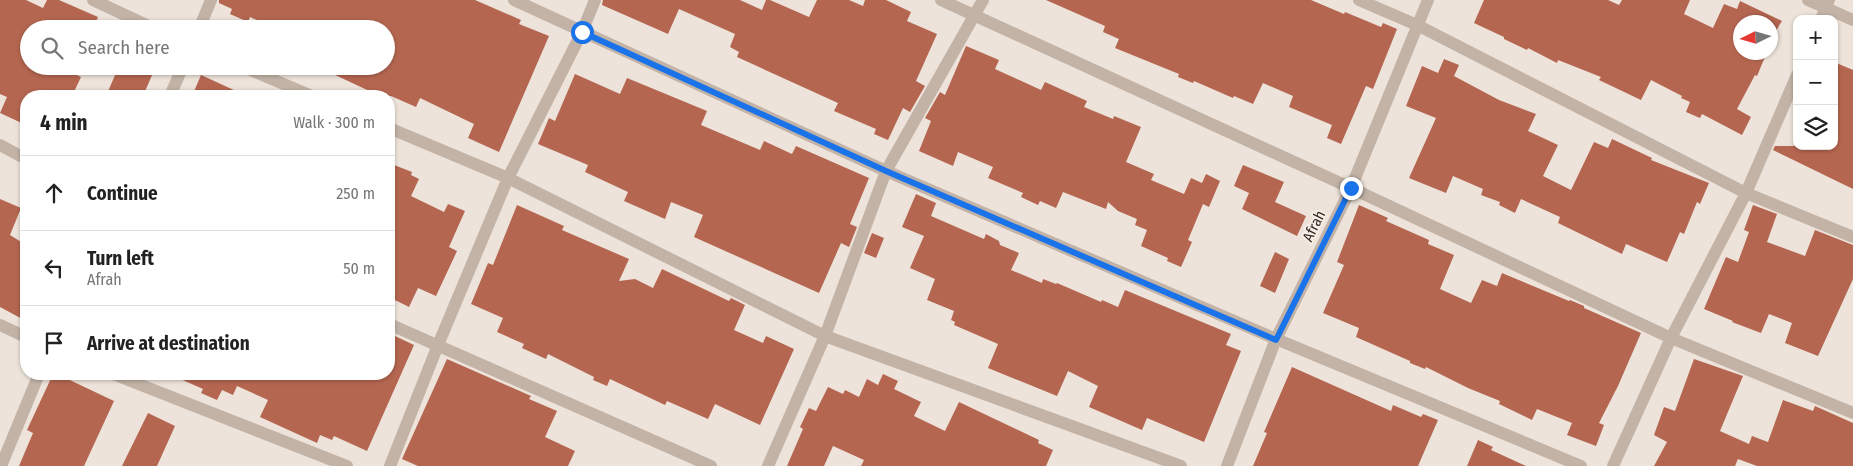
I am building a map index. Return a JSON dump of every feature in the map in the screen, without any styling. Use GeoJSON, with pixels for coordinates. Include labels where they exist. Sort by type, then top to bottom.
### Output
{"type":"FeatureCollection","features":[{"type":"Feature","properties":{"kind":"street"},"geometry":{"type":"LineString","coordinates":[[93,0],[136,20]]}},
{"type":"Feature","properties":{"kind":"street"},"geometry":{"type":"LineString","coordinates":[[203,20],[211,0]]}},
{"type":"Feature","properties":{"kind":"street"},"geometry":{"type":"LineString","coordinates":[[514,0],[886,171],[1276,340],[1580,466]]}},
{"type":"Feature","properties":{"kind":"street"},"geometry":{"type":"LineString","coordinates":[[390,466],[508,178],[582,32],[595,0]]}},
{"type":"Feature","properties":{"kind":"street"},"geometry":{"type":"LineString","coordinates":[[941,0],[1351,188],[1671,338],[1853,413]]}},
{"type":"Feature","properties":{"kind":"street"},"geometry":{"type":"LineString","coordinates":[[768,466],[825,336],[886,171],[983,0]]}},
{"type":"Feature","properties":{"kind":"street"},"geometry":{"type":"LineString","coordinates":[[1358,0],[1417,25],[1746,194],[1853,237]]}},
{"type":"Feature","properties":{"kind":"street","name":"Afrah"},"geometry":{"type":"LineString","coordinates":[[1226,466],[1276,340],[1351,188],[1428,0]]}},
{"type":"Feature","properties":{"kind":"street"},"geometry":{"type":"LineString","coordinates":[[1808,0],[1853,20]]}},
{"type":"Feature","properties":{"kind":"street"},"geometry":{"type":"LineString","coordinates":[[173,90],[179,75]]}},
{"type":"Feature","properties":{"kind":"street"},"geometry":{"type":"LineString","coordinates":[[262,75],[298,90]]}},
{"type":"Feature","properties":{"kind":"street"},"geometry":{"type":"LineString","coordinates":[[1612,466],[1671,338],[1746,194],[1793,84]]}},
{"type":"Feature","properties":{"kind":"street"},"geometry":{"type":"LineString","coordinates":[[395,131],[508,178],[825,336],[1182,466]]}},
{"type":"Feature","properties":{"kind":"street"},"geometry":{"type":"LineString","coordinates":[[0,145],[20,156]]}},
{"type":"Feature","properties":{"kind":"street"},"geometry":{"type":"LineString","coordinates":[[0,325],[20,335]]}},
{"type":"Feature","properties":{"kind":"street"},"geometry":{"type":"LineString","coordinates":[[395,327],[711,466]]}},
{"type":"Feature","properties":{"kind":"street"},"geometry":{"type":"LineString","coordinates":[[1,466],[37,380]]}},
{"type":"Feature","properties":{"kind":"street"},"geometry":{"type":"LineString","coordinates":[[128,380],[347,466]]}},
{"type":"Feature","properties":{"kind":"building"},"geometry":{"type":"Polygon","coordinates":[[[0,0],[26,0],[43,8],[47,0],[59,0],[98,17],[97,20],[20,20],[20,75],[77,75],[81,77],[75,90],[20,90],[20,122],[0,113],[7,97],[0,94],[0,0]]]}},
{"type":"Feature","properties":{"kind":"building"},"geometry":{"type":"Polygon","coordinates":[[[219,0],[475,0],[521,20],[519,24],[549,36],[499,152],[468,138],[474,124],[420,98],[416,107],[395,98],[395,90],[367,90],[335,75],[395,75],[395,20],[257,20],[250,17],[249,20],[244,20],[230,14],[232,9],[219,3],[219,0]]]}},
{"type":"Feature","properties":{"kind":"building"},"geometry":{"type":"Polygon","coordinates":[[[603,0],[740,0],[762,10],[766,0],[770,0],[809,17],[817,0],[849,0],[863,6],[865,0],[886,0],[911,12],[907,21],[937,34],[916,81],[925,86],[910,112],[903,108],[888,140],[874,134],[876,129],[834,111],[838,103],[737,57],[739,52],[730,47],[735,34],[679,9],[668,34],[602,5],[603,0]]]}},
{"type":"Feature","properties":{"kind":"building"},"geometry":{"type":"Polygon","coordinates":[[[1046,0],[1311,0],[1381,27],[1383,23],[1397,29],[1373,89],[1366,86],[1341,144],[1327,138],[1332,125],[1289,107],[1293,96],[1263,83],[1253,104],[1234,96],[1233,98],[1194,81],[1193,83],[1178,77],[1179,74],[1115,48],[1119,39],[1103,32],[1105,26],[1046,0]]]}},
{"type":"Feature","properties":{"kind":"building"},"geometry":{"type":"Polygon","coordinates":[[[1484,0],[1608,0],[1619,5],[1622,0],[1690,0],[1684,14],[1713,28],[1724,4],[1737,9],[1740,1],[1769,15],[1733,15],[1733,60],[1764,60],[1757,76],[1755,75],[1737,109],[1751,117],[1742,135],[1702,114],[1700,118],[1686,112],[1690,102],[1651,80],[1641,100],[1599,80],[1601,77],[1558,60],[1557,63],[1474,23],[1484,0]]]}},
{"type":"Feature","properties":{"kind":"building"},"geometry":{"type":"Polygon","coordinates":[[[1778,19],[1782,21],[1778,27],[1778,19]]]}},
{"type":"Feature","properties":{"kind":"building"},"geometry":{"type":"Polygon","coordinates":[[[966,46],[999,60],[995,69],[1041,90],[1045,82],[1087,101],[1084,107],[1113,119],[1114,116],[1141,127],[1126,162],[1154,174],[1151,180],[1184,194],[1191,178],[1202,183],[1206,174],[1220,181],[1209,207],[1203,204],[1188,240],[1192,242],[1181,267],[1167,261],[1168,258],[1141,246],[1147,230],[1135,225],[1137,219],[1118,211],[1108,202],[1106,209],[1063,192],[1056,208],[1040,201],[1038,205],[1021,197],[1023,193],[988,178],[993,167],[958,152],[953,166],[919,151],[931,121],[925,118],[940,92],[945,95],[966,46]]]}},
{"type":"Feature","properties":{"kind":"building"},"geometry":{"type":"Polygon","coordinates":[[[1444,59],[1459,65],[1454,76],[1499,100],[1536,114],[1528,131],[1558,145],[1543,176],[1571,190],[1594,142],[1608,148],[1612,139],[1652,158],[1651,160],[1709,183],[1700,204],[1697,202],[1684,234],[1680,232],[1667,262],[1626,244],[1622,254],[1558,223],[1560,217],[1521,199],[1515,213],[1499,205],[1500,202],[1481,195],[1483,189],[1453,176],[1446,193],[1409,178],[1436,118],[1406,106],[1422,66],[1438,73],[1444,59]]]}},
{"type":"Feature","properties":{"kind":"building"},"geometry":{"type":"Polygon","coordinates":[[[1838,64],[1853,70],[1853,189],[1773,150],[1775,146],[1793,146],[1793,150],[1838,150],[1838,64]]]}},
{"type":"Feature","properties":{"kind":"building"},"geometry":{"type":"Polygon","coordinates":[[[575,74],[620,94],[627,78],[707,111],[701,125],[760,150],[764,141],[792,154],[796,146],[869,178],[850,224],[857,227],[849,247],[841,243],[819,293],[694,237],[703,215],[671,202],[665,219],[624,201],[628,192],[585,172],[588,165],[538,144],[549,118],[555,121],[575,74]]]}},
{"type":"Feature","properties":{"kind":"building"},"geometry":{"type":"Polygon","coordinates":[[[115,75],[152,75],[146,90],[109,90],[115,75]]]}},
{"type":"Feature","properties":{"kind":"building"},"geometry":{"type":"Polygon","coordinates":[[[201,75],[234,90],[195,90],[201,75]]]}},
{"type":"Feature","properties":{"kind":"building"},"geometry":{"type":"Polygon","coordinates":[[[395,165],[412,172],[411,175],[419,179],[411,196],[444,212],[448,204],[465,211],[449,247],[457,251],[436,296],[418,288],[409,307],[395,300],[395,165]]]}},
{"type":"Feature","properties":{"kind":"building"},"geometry":{"type":"Polygon","coordinates":[[[1243,165],[1284,182],[1275,202],[1306,216],[1297,236],[1242,209],[1249,193],[1234,186],[1243,165]]]}},
{"type":"Feature","properties":{"kind":"building"},"geometry":{"type":"Polygon","coordinates":[[[916,194],[936,203],[931,216],[984,239],[986,234],[999,241],[1000,245],[1019,253],[1011,270],[1042,283],[1043,279],[1057,283],[1101,302],[1102,300],[1118,307],[1125,290],[1231,334],[1226,345],[1241,351],[1204,442],[1147,418],[1142,430],[1089,407],[1098,386],[1068,371],[1057,396],[988,368],[998,344],[954,325],[955,322],[951,320],[954,311],[927,300],[935,279],[910,268],[924,236],[902,227],[916,194]]]}},
{"type":"Feature","properties":{"kind":"building"},"geometry":{"type":"Polygon","coordinates":[[[0,199],[20,208],[10,235],[20,241],[20,318],[0,307],[0,199]]]}},
{"type":"Feature","properties":{"kind":"building"},"geometry":{"type":"Polygon","coordinates":[[[517,205],[564,226],[562,230],[629,259],[619,281],[635,279],[653,288],[662,269],[729,301],[731,298],[745,305],[734,330],[763,343],[766,336],[794,349],[760,425],[715,404],[708,419],[667,401],[665,405],[610,379],[607,386],[593,380],[594,377],[548,354],[546,359],[522,348],[524,344],[497,332],[503,318],[471,304],[488,263],[493,265],[517,205]]]}},
{"type":"Feature","properties":{"kind":"building"},"geometry":{"type":"Polygon","coordinates":[[[1359,205],[1388,218],[1386,221],[1429,240],[1428,244],[1454,255],[1440,289],[1471,303],[1482,280],[1497,286],[1502,273],[1584,306],[1584,308],[1641,333],[1618,386],[1599,423],[1604,425],[1596,446],[1567,435],[1572,423],[1537,409],[1532,420],[1499,404],[1500,401],[1468,388],[1426,367],[1425,369],[1410,363],[1410,361],[1356,337],[1359,328],[1323,313],[1344,265],[1337,262],[1359,205]]]}},
{"type":"Feature","properties":{"kind":"building"},"geometry":{"type":"Polygon","coordinates":[[[1753,205],[1777,214],[1767,242],[1805,256],[1815,230],[1853,245],[1853,279],[1818,356],[1785,343],[1792,323],[1769,314],[1761,333],[1704,309],[1726,257],[1738,262],[1749,232],[1744,230],[1753,205]]]}},
{"type":"Feature","properties":{"kind":"building"},"geometry":{"type":"Polygon","coordinates":[[[872,233],[884,238],[876,258],[864,253],[872,233]]]}},
{"type":"Feature","properties":{"kind":"building"},"geometry":{"type":"Polygon","coordinates":[[[1275,252],[1289,259],[1275,293],[1260,286],[1275,252]]]}},
{"type":"Feature","properties":{"kind":"building"},"geometry":{"type":"Polygon","coordinates":[[[395,336],[414,345],[367,451],[334,436],[332,440],[320,435],[317,443],[260,417],[268,400],[237,386],[233,395],[222,390],[217,400],[201,393],[203,389],[183,380],[395,380],[395,336]]]}},
{"type":"Feature","properties":{"kind":"building"},"geometry":{"type":"Polygon","coordinates":[[[447,359],[531,396],[529,399],[557,411],[545,437],[575,451],[568,466],[418,466],[402,459],[447,359]]]}},
{"type":"Feature","properties":{"kind":"building"},"geometry":{"type":"Polygon","coordinates":[[[1694,359],[1743,376],[1720,431],[1749,444],[1752,436],[1768,442],[1783,400],[1813,411],[1815,406],[1853,423],[1853,466],[1757,466],[1738,459],[1735,466],[1654,466],[1667,442],[1654,435],[1664,407],[1675,411],[1694,359]]]}},
{"type":"Feature","properties":{"kind":"building"},"geometry":{"type":"Polygon","coordinates":[[[1292,367],[1391,411],[1393,405],[1421,417],[1423,414],[1438,420],[1418,466],[1253,466],[1267,433],[1264,432],[1292,367]]]}},
{"type":"Feature","properties":{"kind":"building"},"geometry":{"type":"Polygon","coordinates":[[[883,374],[898,381],[894,389],[921,402],[914,416],[945,431],[959,402],[1039,440],[1038,443],[1053,450],[1046,466],[861,466],[864,460],[833,446],[824,466],[787,466],[803,429],[800,427],[809,408],[816,411],[828,387],[843,394],[845,390],[859,397],[867,379],[878,385],[883,374]]]}},
{"type":"Feature","properties":{"kind":"building"},"geometry":{"type":"Polygon","coordinates":[[[50,380],[70,380],[114,401],[84,466],[19,466],[33,433],[27,430],[50,380]]]}},
{"type":"Feature","properties":{"kind":"building"},"geometry":{"type":"Polygon","coordinates":[[[148,413],[175,426],[157,466],[122,466],[148,413]]]}},
{"type":"Feature","properties":{"kind":"building"},"geometry":{"type":"Polygon","coordinates":[[[1478,440],[1493,447],[1491,450],[1526,466],[1467,466],[1478,440]]]}},
{"type":"Feature","properties":{"kind":"route"},"geometry":{"type":"LineString","coordinates":[[582,32],[886,171],[1276,340],[1351,188]]}}]}
